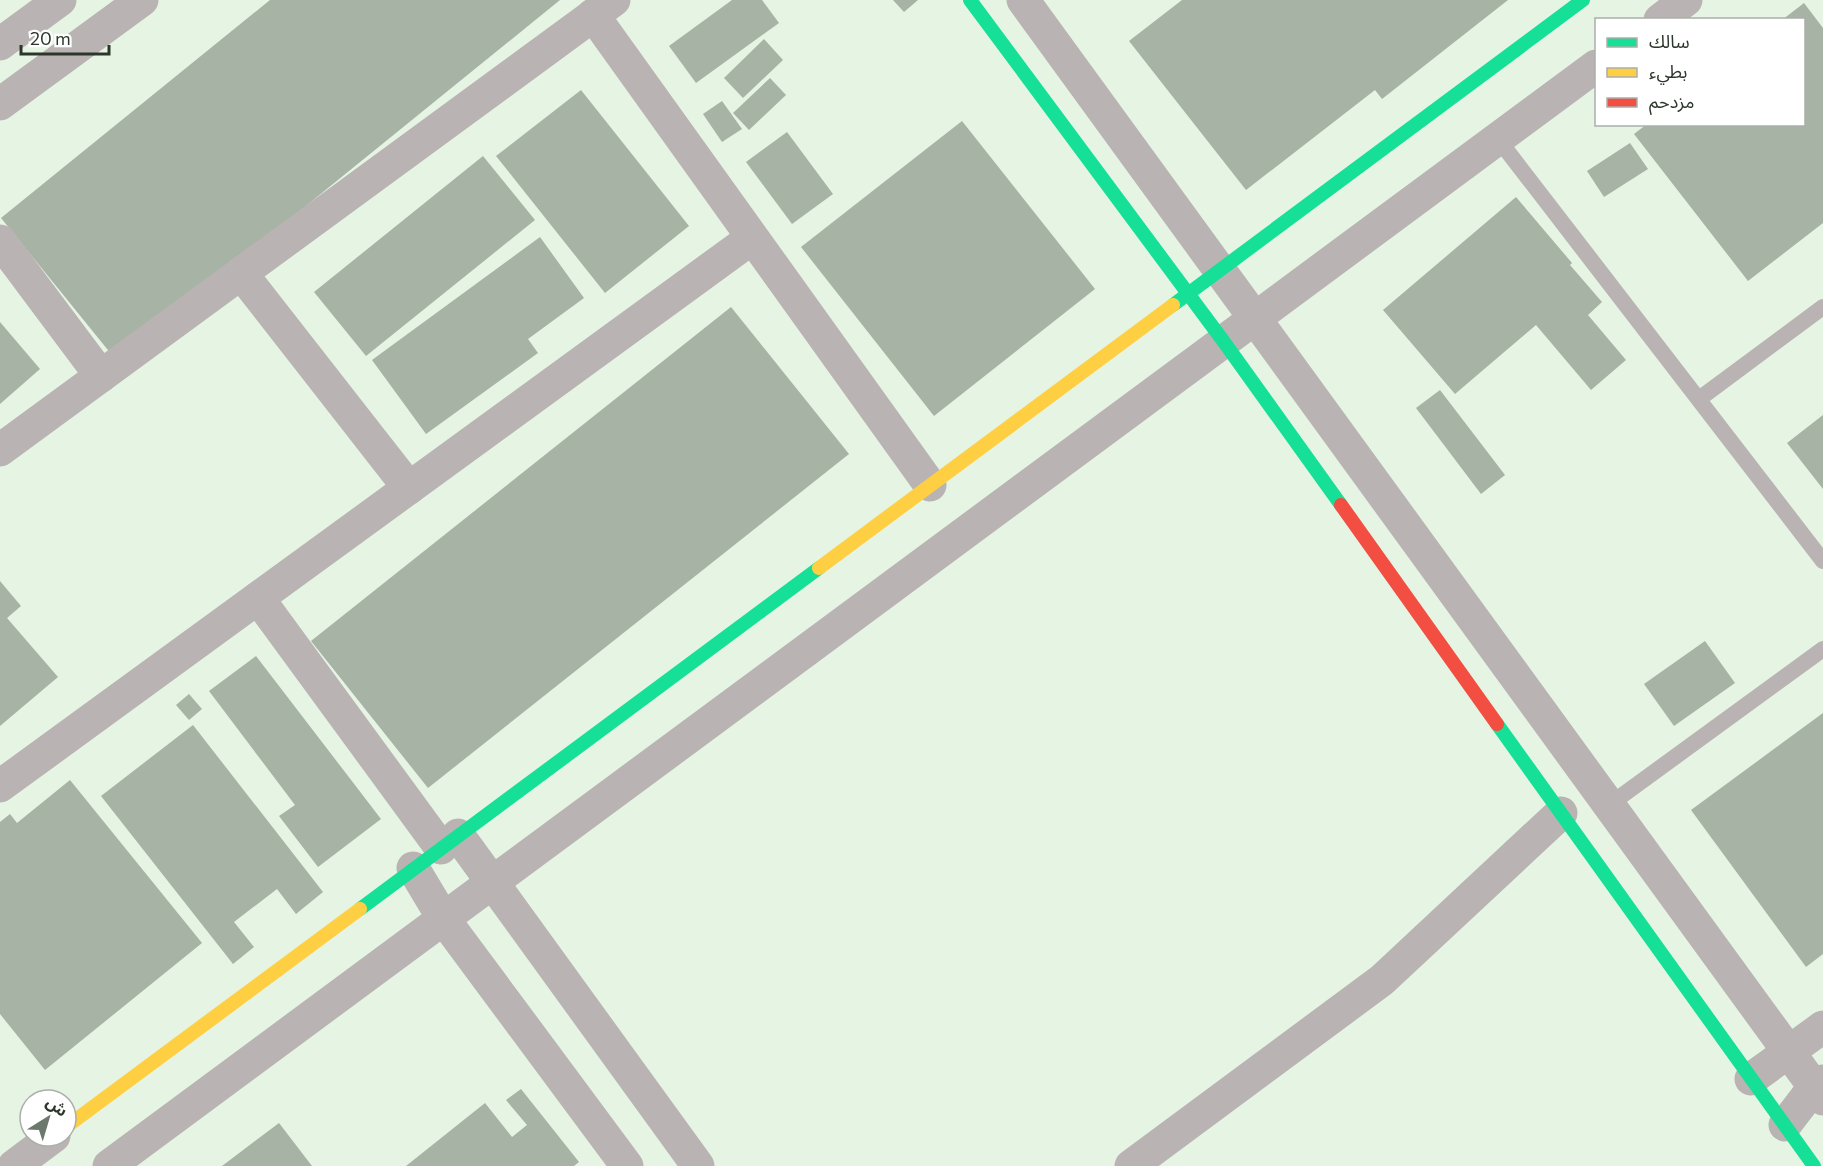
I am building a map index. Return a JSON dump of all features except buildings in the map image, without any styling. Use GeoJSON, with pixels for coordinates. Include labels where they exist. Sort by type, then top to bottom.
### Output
{"type":"FeatureCollection","features":[{"type":"Feature","properties":{"kind":"street"},"geometry":{"type":"LineString","coordinates":[[0,44],[60,0]]}},
{"type":"Feature","properties":{"kind":"street"},"geometry":{"type":"LineString","coordinates":[[0,104],[142,0]]}},
{"type":"Feature","properties":{"kind":"street"},"geometry":{"type":"LineString","coordinates":[[970,0],[1186,294],[1224,342],[1814,1166]]}},
{"type":"Feature","properties":{"kind":"street"},"geometry":{"type":"LineString","coordinates":[[1023,0],[1789,1052],[1820,1089],[1785,1125]]}},
{"type":"Feature","properties":{"kind":"street"},"geometry":{"type":"LineString","coordinates":[[78,1118],[1583,0]]}},
{"type":"Feature","properties":{"kind":"street"},"geometry":{"type":"LineString","coordinates":[[1663,18],[1686,0]]}},
{"type":"Feature","properties":{"kind":"street"},"geometry":{"type":"LineString","coordinates":[[0,450],[603,8],[752,238],[930,485]]}},
{"type":"Feature","properties":{"kind":"street"},"geometry":{"type":"LineString","coordinates":[[109,1166],[1595,67]]}},
{"type":"Feature","properties":{"kind":"street"},"geometry":{"type":"LineString","coordinates":[[0,786],[752,238]]}},
{"type":"Feature","properties":{"kind":"street"},"geometry":{"type":"LineString","coordinates":[[0,242],[101,376]]}},
{"type":"Feature","properties":{"kind":"street"},"geometry":{"type":"LineString","coordinates":[[241,273],[409,488]]}},
{"type":"Feature","properties":{"kind":"street"},"geometry":{"type":"LineString","coordinates":[[258,598],[449,842],[492,882],[698,1166]]}},
{"type":"Feature","properties":{"kind":"street"},"geometry":{"type":"LineString","coordinates":[[1140,1163],[1382,980],[1561,813]]}},
{"type":"Feature","properties":{"kind":"street"},"geometry":{"type":"LineString","coordinates":[[413,868],[443,918],[627,1166]]}},
{"type":"Feature","properties":{"kind":"street"},"geometry":{"type":"LineString","coordinates":[[1752,1079],[1823,1027]]}},
{"type":"Feature","properties":{"kind":"street"},"geometry":{"type":"LineString","coordinates":[[14,1166],[38,1148]]}},
{"type":"Feature","properties":{"kind":"lane"},"geometry":{"type":"LineString","coordinates":[[1498,139],[1823,561]]}},
{"type":"Feature","properties":{"kind":"lane"},"geometry":{"type":"LineString","coordinates":[[1699,399],[1823,307]]}},
{"type":"Feature","properties":{"kind":"lane"},"geometry":{"type":"LineString","coordinates":[[1609,805],[1823,649]]}},
{"type":"Feature","properties":{"kind":"traffic: fast"},"geometry":{"type":"LineString","coordinates":[[970,0],[1224,342],[1341,505]]}},
{"type":"Feature","properties":{"kind":"traffic: fast"},"geometry":{"type":"LineString","coordinates":[[1173,305],[1583,0]]}},
{"type":"Feature","properties":{"kind":"traffic: fast"},"geometry":{"type":"LineString","coordinates":[[360,909],[819,568]]}},
{"type":"Feature","properties":{"kind":"traffic: fast"},"geometry":{"type":"LineString","coordinates":[[1497,724],[1814,1166]]}},
{"type":"Feature","properties":{"kind":"traffic: slow"},"geometry":{"type":"LineString","coordinates":[[819,568],[1173,305]]}},
{"type":"Feature","properties":{"kind":"traffic: slow"},"geometry":{"type":"LineString","coordinates":[[78,1118],[360,909]]}},
{"type":"Feature","properties":{"kind":"traffic: jam"},"geometry":{"type":"LineString","coordinates":[[1341,505],[1497,724]]}}]}
